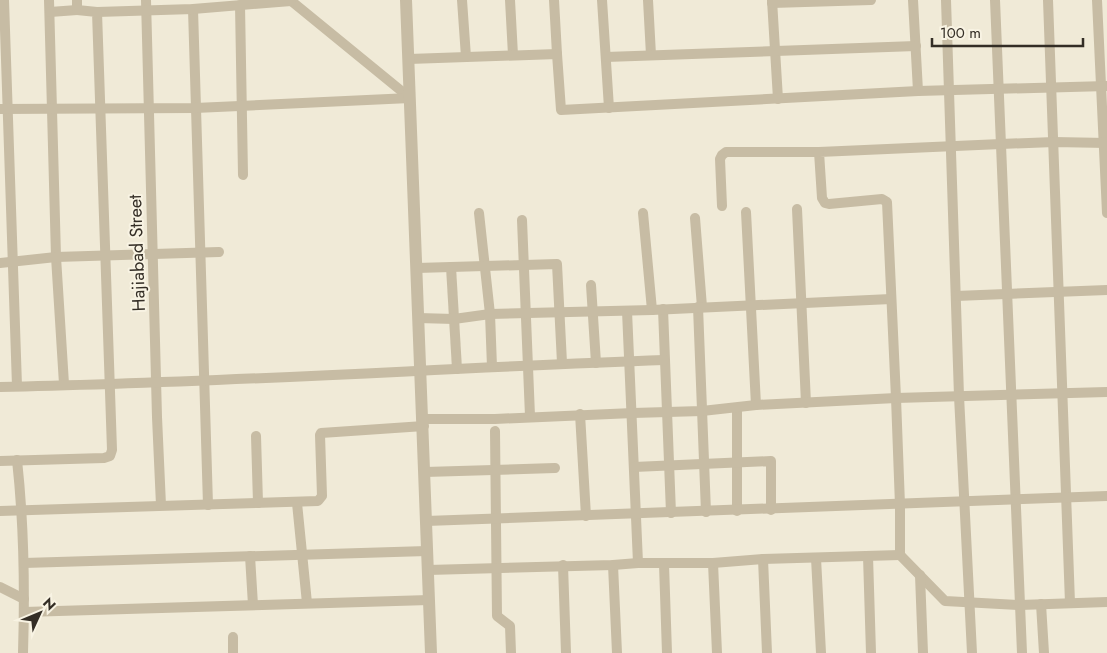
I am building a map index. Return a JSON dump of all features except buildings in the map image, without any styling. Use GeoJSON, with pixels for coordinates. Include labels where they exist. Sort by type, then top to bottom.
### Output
{"type":"FeatureCollection","features":[{"type":"Feature","properties":{"kind":"street"},"geometry":{"type":"LineString","coordinates":[[4,0],[4,108],[17,386]]}},
{"type":"Feature","properties":{"kind":"street"},"geometry":{"type":"LineString","coordinates":[[49,0],[56,257],[64,384]]}},
{"type":"Feature","properties":{"kind":"street"},"geometry":{"type":"LineString","coordinates":[[406,0],[431,653]]}},
{"type":"Feature","properties":{"kind":"street"},"geometry":{"type":"LineString","coordinates":[[462,0],[466,57]]}},
{"type":"Feature","properties":{"kind":"street"},"geometry":{"type":"LineString","coordinates":[[510,0],[513,56]]}},
{"type":"Feature","properties":{"kind":"street"},"geometry":{"type":"LineString","coordinates":[[554,0],[560,110],[918,91],[1104,86]]}},
{"type":"Feature","properties":{"kind":"street"},"geometry":{"type":"LineString","coordinates":[[602,0],[609,108]]}},
{"type":"Feature","properties":{"kind":"street"},"geometry":{"type":"LineString","coordinates":[[648,0],[651,55]]}},
{"type":"Feature","properties":{"kind":"street"},"geometry":{"type":"LineString","coordinates":[[778,99],[772,1],[872,0]]}},
{"type":"Feature","properties":{"kind":"street"},"geometry":{"type":"LineString","coordinates":[[913,0],[918,91]]}},
{"type":"Feature","properties":{"kind":"street"},"geometry":{"type":"LineString","coordinates":[[946,0],[959,396],[972,653]]}},
{"type":"Feature","properties":{"kind":"street"},"geometry":{"type":"LineString","coordinates":[[995,0],[1022,653]]}},
{"type":"Feature","properties":{"kind":"street"},"geometry":{"type":"LineString","coordinates":[[1048,0],[1068,498],[1070,603]]}},
{"type":"Feature","properties":{"kind":"street"},"geometry":{"type":"LineString","coordinates":[[1097,0],[1104,86],[1107,213]]}},
{"type":"Feature","properties":{"kind":"street"},"geometry":{"type":"LineString","coordinates":[[50,12],[77,5],[97,12],[146,5],[193,9],[291,1],[410,98]]}},
{"type":"Feature","properties":{"kind":"street","name":"Hajiabad Street"},"geometry":{"type":"LineString","coordinates":[[146,5],[161,506]]}},
{"type":"Feature","properties":{"kind":"street"},"geometry":{"type":"LineString","coordinates":[[240,5],[243,175]]}},
{"type":"Feature","properties":{"kind":"street"},"geometry":{"type":"LineString","coordinates":[[193,9],[208,505]]}},
{"type":"Feature","properties":{"kind":"street"},"geometry":{"type":"LineString","coordinates":[[0,461],[104,458],[110,456],[112,450],[108,383],[97,12]]}},
{"type":"Feature","properties":{"kind":"street"},"geometry":{"type":"LineString","coordinates":[[606,57],[916,46]]}},
{"type":"Feature","properties":{"kind":"street"},"geometry":{"type":"LineString","coordinates":[[409,59],[557,54]]}},
{"type":"Feature","properties":{"kind":"street"},"geometry":{"type":"LineString","coordinates":[[4,108],[195,108],[410,98]]}},
{"type":"Feature","properties":{"kind":"street"},"geometry":{"type":"LineString","coordinates":[[722,206],[720,159],[726,152],[819,152],[1054,142],[1106,143]]}},
{"type":"Feature","properties":{"kind":"street"},"geometry":{"type":"LineString","coordinates":[[819,152],[822,198],[825,203],[882,199],[887,202],[900,505],[900,555],[944,601],[1020,605],[1107,602]]}},
{"type":"Feature","properties":{"kind":"street"},"geometry":{"type":"LineString","coordinates":[[797,209],[806,403]]}},
{"type":"Feature","properties":{"kind":"street"},"geometry":{"type":"LineString","coordinates":[[643,212],[652,310]]}},
{"type":"Feature","properties":{"kind":"street"},"geometry":{"type":"LineString","coordinates":[[746,212],[756,405]]}},
{"type":"Feature","properties":{"kind":"street"},"geometry":{"type":"LineString","coordinates":[[479,213],[490,314],[492,367]]}},
{"type":"Feature","properties":{"kind":"street"},"geometry":{"type":"LineString","coordinates":[[695,218],[700,307],[703,463],[706,512]]}},
{"type":"Feature","properties":{"kind":"street"},"geometry":{"type":"LineString","coordinates":[[522,220],[530,416]]}},
{"type":"Feature","properties":{"kind":"street"},"geometry":{"type":"LineString","coordinates":[[0,263],[56,257],[219,252]]}},
{"type":"Feature","properties":{"kind":"street"},"geometry":{"type":"LineString","coordinates":[[417,268],[556,264],[562,363]]}},
{"type":"Feature","properties":{"kind":"street"},"geometry":{"type":"LineString","coordinates":[[451,268],[457,369]]}},
{"type":"Feature","properties":{"kind":"street"},"geometry":{"type":"LineString","coordinates":[[591,285],[596,363]]}},
{"type":"Feature","properties":{"kind":"street"},"geometry":{"type":"LineString","coordinates":[[956,296],[1107,290]]}},
{"type":"Feature","properties":{"kind":"street"},"geometry":{"type":"LineString","coordinates":[[418,318],[454,319],[490,314],[652,310],[891,299]]}},
{"type":"Feature","properties":{"kind":"street"},"geometry":{"type":"LineString","coordinates":[[663,309],[671,513]]}},
{"type":"Feature","properties":{"kind":"street"},"geometry":{"type":"LineString","coordinates":[[628,310],[638,563]]}},
{"type":"Feature","properties":{"kind":"street"},"geometry":{"type":"LineString","coordinates":[[0,387],[204,381],[420,372],[562,363],[664,360]]}},
{"type":"Feature","properties":{"kind":"street"},"geometry":{"type":"LineString","coordinates":[[0,511],[318,501],[322,496],[321,433],[423,422],[633,412],[702,412],[756,405],[896,398],[1107,392]]}},
{"type":"Feature","properties":{"kind":"street"},"geometry":{"type":"LineString","coordinates":[[737,408],[737,511]]}},
{"type":"Feature","properties":{"kind":"street"},"geometry":{"type":"LineString","coordinates":[[580,414],[586,516]]}},
{"type":"Feature","properties":{"kind":"street"},"geometry":{"type":"LineString","coordinates":[[495,431],[497,616],[510,626],[511,653]]}},
{"type":"Feature","properties":{"kind":"street"},"geometry":{"type":"LineString","coordinates":[[256,436],[258,504]]}},
{"type":"Feature","properties":{"kind":"street"},"geometry":{"type":"LineString","coordinates":[[17,460],[23,509],[23,653]]}},
{"type":"Feature","properties":{"kind":"street"},"geometry":{"type":"LineString","coordinates":[[634,467],[771,461],[771,510]]}},
{"type":"Feature","properties":{"kind":"street"},"geometry":{"type":"LineString","coordinates":[[425,472],[556,468]]}},
{"type":"Feature","properties":{"kind":"street"},"geometry":{"type":"LineString","coordinates":[[426,522],[1107,496]]}},
{"type":"Feature","properties":{"kind":"street"},"geometry":{"type":"LineString","coordinates":[[297,503],[307,603]]}},
{"type":"Feature","properties":{"kind":"street"},"geometry":{"type":"LineString","coordinates":[[24,563],[427,551]]}},
{"type":"Feature","properties":{"kind":"street"},"geometry":{"type":"LineString","coordinates":[[428,570],[638,563],[714,563],[763,559],[900,555]]}},
{"type":"Feature","properties":{"kind":"street"},"geometry":{"type":"LineString","coordinates":[[250,556],[253,605]]}},
{"type":"Feature","properties":{"kind":"street"},"geometry":{"type":"LineString","coordinates":[[868,556],[871,653]]}},
{"type":"Feature","properties":{"kind":"street"},"geometry":{"type":"LineString","coordinates":[[816,558],[821,653]]}},
{"type":"Feature","properties":{"kind":"street"},"geometry":{"type":"LineString","coordinates":[[763,559],[767,653]]}},
{"type":"Feature","properties":{"kind":"street"},"geometry":{"type":"LineString","coordinates":[[714,563],[718,653]]}},
{"type":"Feature","properties":{"kind":"street"},"geometry":{"type":"LineString","coordinates":[[664,564],[666,653]]}},
{"type":"Feature","properties":{"kind":"street"},"geometry":{"type":"LineString","coordinates":[[563,565],[566,653]]}},
{"type":"Feature","properties":{"kind":"street"},"geometry":{"type":"LineString","coordinates":[[613,565],[617,653]]}},
{"type":"Feature","properties":{"kind":"street"},"geometry":{"type":"LineString","coordinates":[[920,576],[923,653]]}},
{"type":"Feature","properties":{"kind":"street"},"geometry":{"type":"LineString","coordinates":[[0,587],[24,599]]}},
{"type":"Feature","properties":{"kind":"street"},"geometry":{"type":"LineString","coordinates":[[24,612],[429,600]]}},
{"type":"Feature","properties":{"kind":"street"},"geometry":{"type":"LineString","coordinates":[[1041,604],[1044,653]]}},
{"type":"Feature","properties":{"kind":"street"},"geometry":{"type":"LineString","coordinates":[[233,637],[233,653]]}}]}
